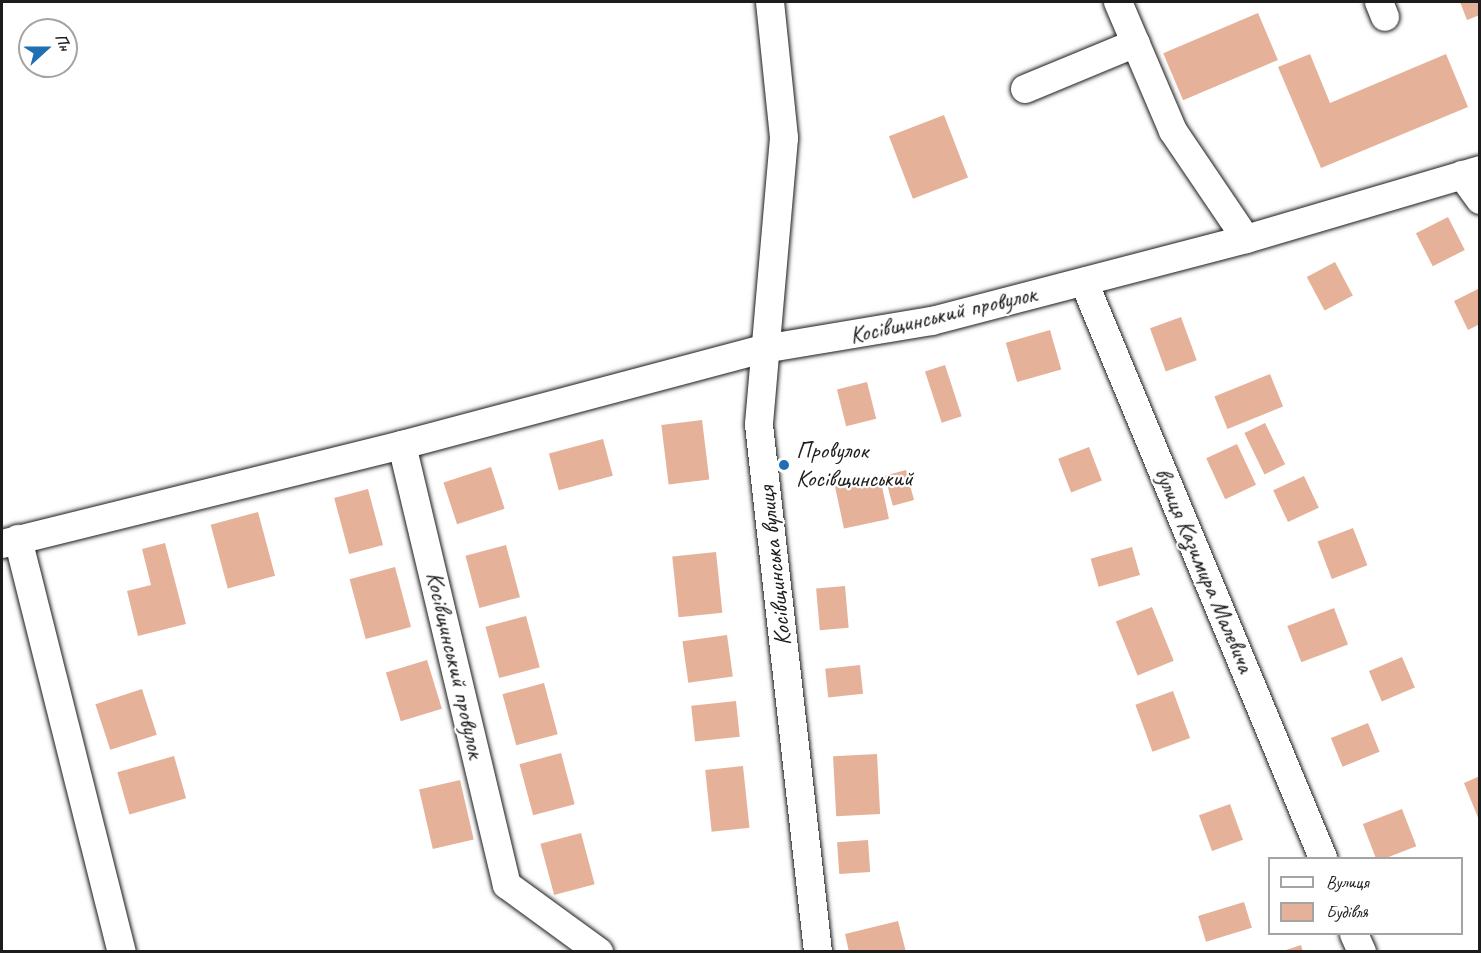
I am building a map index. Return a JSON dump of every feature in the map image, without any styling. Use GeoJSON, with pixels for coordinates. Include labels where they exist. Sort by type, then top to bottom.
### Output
{"type":"FeatureCollection","features":[{"type":"Feature","properties":{"kind":"street","name":"Косівщинська вулиця"},"geometry":{"type":"LineString","coordinates":[[770,2],[784,138],[759,425],[818,951]]}},
{"type":"Feature","properties":{"kind":"street"},"geometry":{"type":"LineString","coordinates":[[1118,2],[1173,131],[1246,239]]}},
{"type":"Feature","properties":{"kind":"street"},"geometry":{"type":"LineString","coordinates":[[1025,89],[1136,43]]}},
{"type":"Feature","properties":{"kind":"street","name":"Косівщинський провулок"},"geometry":{"type":"LineString","coordinates":[[10,541],[402,445],[764,349],[922,323],[1246,239],[1471,173]]}},
{"type":"Feature","properties":{"kind":"street"},"geometry":{"type":"LineString","coordinates":[[1471,173],[1479,200]]}},
{"type":"Feature","properties":{"kind":"street","name":"вулиця Казимира Малевича"},"geometry":{"type":"LineString","coordinates":[[1084,282],[1323,857]]}},
{"type":"Feature","properties":{"kind":"street","name":"Косівщинський провулок"},"geometry":{"type":"LineString","coordinates":[[402,445],[507,885],[599,951]]}},
{"type":"Feature","properties":{"kind":"street"},"geometry":{"type":"LineString","coordinates":[[10,541],[122,951]]}},
{"type":"Feature","properties":{"kind":"street"},"geometry":{"type":"LineString","coordinates":[[1355,935],[1362,951]]}},
{"type":"Feature","properties":{"kind":"building"},"geometry":{"type":"Polygon","coordinates":[[[1460,2],[1480,2],[1480,15],[1467,20],[1460,2]]]}},
{"type":"Feature","properties":{"kind":"building"},"geometry":{"type":"Polygon","coordinates":[[[1258,13],[1278,60],[1183,100],[1163,53],[1258,13]]]}},
{"type":"Feature","properties":{"kind":"building"},"geometry":{"type":"Polygon","coordinates":[[[1310,54],[1330,103],[1446,54],[1468,107],[1321,168],[1278,67],[1310,54]]]}},
{"type":"Feature","properties":{"kind":"building"},"geometry":{"type":"Polygon","coordinates":[[[944,115],[968,178],[913,199],[889,136],[944,115]]]}},
{"type":"Feature","properties":{"kind":"building"},"geometry":{"type":"Polygon","coordinates":[[[1448,217],[1465,250],[1433,266],[1416,233],[1448,217]]]}},
{"type":"Feature","properties":{"kind":"building"},"geometry":{"type":"Polygon","coordinates":[[[1335,262],[1353,296],[1325,311],[1307,277],[1335,262]]]}},
{"type":"Feature","properties":{"kind":"building"},"geometry":{"type":"Polygon","coordinates":[[[1480,288],[1480,324],[1468,330],[1454,301],[1480,288]]]}},
{"type":"Feature","properties":{"kind":"building"},"geometry":{"type":"Polygon","coordinates":[[[1181,317],[1197,360],[1166,372],[1150,328],[1181,317]]]}},
{"type":"Feature","properties":{"kind":"building"},"geometry":{"type":"Polygon","coordinates":[[[1050,330],[1061,369],[1017,382],[1006,343],[1050,330]]]}},
{"type":"Feature","properties":{"kind":"building"},"geometry":{"type":"Polygon","coordinates":[[[945,365],[962,416],[942,423],[925,371],[945,365]]]}},
{"type":"Feature","properties":{"kind":"building"},"geometry":{"type":"Polygon","coordinates":[[[1270,374],[1283,406],[1227,429],[1214,396],[1270,374]]]}},
{"type":"Feature","properties":{"kind":"building"},"geometry":{"type":"Polygon","coordinates":[[[867,382],[876,419],[846,426],[837,389],[867,382]]]}},
{"type":"Feature","properties":{"kind":"building"},"geometry":{"type":"Polygon","coordinates":[[[702,420],[709,480],[669,485],[661,425],[702,420]]]}},
{"type":"Feature","properties":{"kind":"building"},"geometry":{"type":"Polygon","coordinates":[[[1265,423],[1285,464],[1264,474],[1244,433],[1265,423]]]}},
{"type":"Feature","properties":{"kind":"building"},"geometry":{"type":"Polygon","coordinates":[[[603,439],[613,476],[559,490],[549,453],[603,439]]]}},
{"type":"Feature","properties":{"kind":"building"},"geometry":{"type":"Polygon","coordinates":[[[1237,444],[1256,485],[1225,499],[1206,458],[1237,444]]]}},
{"type":"Feature","properties":{"kind":"building"},"geometry":{"type":"Polygon","coordinates":[[[1089,447],[1102,481],[1071,492],[1058,459],[1089,447]]]}},
{"type":"Feature","properties":{"kind":"building"},"geometry":{"type":"Polygon","coordinates":[[[491,467],[505,509],[457,524],[443,482],[491,467]]]}},
{"type":"Feature","properties":{"kind":"building"},"geometry":{"type":"Polygon","coordinates":[[[906,470],[914,500],[893,506],[885,476],[906,470]]]}},
{"type":"Feature","properties":{"kind":"building"},"geometry":{"type":"Polygon","coordinates":[[[1304,476],[1319,508],[1288,522],[1273,490],[1304,476]]]}},
{"type":"Feature","properties":{"kind":"building"},"geometry":{"type":"Polygon","coordinates":[[[880,477],[889,519],[844,529],[835,487],[880,477]]]}},
{"type":"Feature","properties":{"kind":"building"},"geometry":{"type":"Polygon","coordinates":[[[368,489],[383,545],[349,554],[334,498],[368,489]]]}},
{"type":"Feature","properties":{"kind":"building"},"geometry":{"type":"Polygon","coordinates":[[[258,512],[275,576],[228,588],[211,525],[258,512]]]}},
{"type":"Feature","properties":{"kind":"building"},"geometry":{"type":"Polygon","coordinates":[[[1353,528],[1367,565],[1332,579],[1318,542],[1353,528]]]}},
{"type":"Feature","properties":{"kind":"building"},"geometry":{"type":"Polygon","coordinates":[[[165,543],[186,624],[138,636],[127,591],[151,585],[142,549],[165,543]]]}},
{"type":"Feature","properties":{"kind":"building"},"geometry":{"type":"Polygon","coordinates":[[[506,545],[520,597],[479,608],[465,556],[506,545]]]}},
{"type":"Feature","properties":{"kind":"building"},"geometry":{"type":"Polygon","coordinates":[[[1132,547],[1140,575],[1099,587],[1091,559],[1132,547]]]}},
{"type":"Feature","properties":{"kind":"building"},"geometry":{"type":"Polygon","coordinates":[[[716,552],[722,613],[679,617],[672,557],[716,552]]]}},
{"type":"Feature","properties":{"kind":"building"},"geometry":{"type":"Polygon","coordinates":[[[395,567],[411,627],[366,639],[350,579],[395,567]]]}},
{"type":"Feature","properties":{"kind":"building"},"geometry":{"type":"Polygon","coordinates":[[[845,586],[849,628],[820,630],[816,589],[845,586]]]}},
{"type":"Feature","properties":{"kind":"building"},"geometry":{"type":"Polygon","coordinates":[[[1152,607],[1174,661],[1138,675],[1116,622],[1152,607]]]}},
{"type":"Feature","properties":{"kind":"building"},"geometry":{"type":"Polygon","coordinates":[[[1334,608],[1348,644],[1301,662],[1287,626],[1334,608]]]}},
{"type":"Feature","properties":{"kind":"building"},"geometry":{"type":"Polygon","coordinates":[[[526,616],[540,667],[499,678],[485,627],[526,616]]]}},
{"type":"Feature","properties":{"kind":"building"},"geometry":{"type":"Polygon","coordinates":[[[727,635],[733,677],[688,683],[682,641],[727,635]]]}},
{"type":"Feature","properties":{"kind":"building"},"geometry":{"type":"Polygon","coordinates":[[[1402,657],[1415,687],[1382,701],[1369,671],[1402,657]]]}},
{"type":"Feature","properties":{"kind":"building"},"geometry":{"type":"Polygon","coordinates":[[[427,660],[442,709],[401,721],[386,673],[427,660]]]}},
{"type":"Feature","properties":{"kind":"building"},"geometry":{"type":"Polygon","coordinates":[[[860,665],[863,694],[828,697],[825,669],[860,665]]]}},
{"type":"Feature","properties":{"kind":"building"},"geometry":{"type":"Polygon","coordinates":[[[544,683],[558,734],[516,745],[502,694],[544,683]]]}},
{"type":"Feature","properties":{"kind":"building"},"geometry":{"type":"Polygon","coordinates":[[[142,689],[157,735],[110,750],[95,704],[142,689]]]}},
{"type":"Feature","properties":{"kind":"building"},"geometry":{"type":"Polygon","coordinates":[[[1173,691],[1190,738],[1153,752],[1135,705],[1173,691]]]}},
{"type":"Feature","properties":{"kind":"building"},"geometry":{"type":"Polygon","coordinates":[[[736,701],[740,737],[695,742],[691,706],[736,701]]]}},
{"type":"Feature","properties":{"kind":"building"},"geometry":{"type":"Polygon","coordinates":[[[1368,723],[1380,752],[1343,767],[1331,738],[1368,723]]]}},
{"type":"Feature","properties":{"kind":"building"},"geometry":{"type":"Polygon","coordinates":[[[561,753],[575,804],[533,815],[519,764],[561,753]]]}},
{"type":"Feature","properties":{"kind":"building"},"geometry":{"type":"Polygon","coordinates":[[[877,754],[880,814],[836,816],[833,756],[877,754]]]}},
{"type":"Feature","properties":{"kind":"building"},"geometry":{"type":"Polygon","coordinates":[[[174,756],[186,798],[129,815],[117,772],[174,756]]]}},
{"type":"Feature","properties":{"kind":"building"},"geometry":{"type":"Polygon","coordinates":[[[743,766],[749,828],[712,832],[705,770],[743,766]]]}},
{"type":"Feature","properties":{"kind":"building"},"geometry":{"type":"Polygon","coordinates":[[[1480,776],[1480,820],[1479,820],[1464,783],[1480,776]]]}},
{"type":"Feature","properties":{"kind":"building"},"geometry":{"type":"Polygon","coordinates":[[[460,780],[474,839],[433,849],[419,789],[460,780]]]}},
{"type":"Feature","properties":{"kind":"building"},"geometry":{"type":"Polygon","coordinates":[[[1230,804],[1243,840],[1212,851],[1199,815],[1230,804]]]}},
{"type":"Feature","properties":{"kind":"building"},"geometry":{"type":"Polygon","coordinates":[[[1402,809],[1416,846],[1389,857],[1375,857],[1363,824],[1402,809]]]}},
{"type":"Feature","properties":{"kind":"building"},"geometry":{"type":"Polygon","coordinates":[[[581,833],[595,884],[554,895],[540,844],[581,833]]]}},
{"type":"Feature","properties":{"kind":"building"},"geometry":{"type":"Polygon","coordinates":[[[868,840],[870,872],[839,874],[837,842],[868,840]]]}},
{"type":"Feature","properties":{"kind":"building"},"geometry":{"type":"Polygon","coordinates":[[[1244,902],[1252,928],[1206,942],[1198,916],[1244,902]]]}},
{"type":"Feature","properties":{"kind":"building"},"geometry":{"type":"Polygon","coordinates":[[[898,921],[906,952],[849,952],[845,934],[898,921]]]}},
{"type":"Feature","properties":{"kind":"building"},"geometry":{"type":"Polygon","coordinates":[[[1301,945],[1303,952],[1283,952],[1283,951],[1301,945]]]}},
{"type":"Feature","properties":{"kind":"place","name":"Провулок Косівщинський"},"geometry":{"type":"Point","coordinates":[784,465]}}]}
